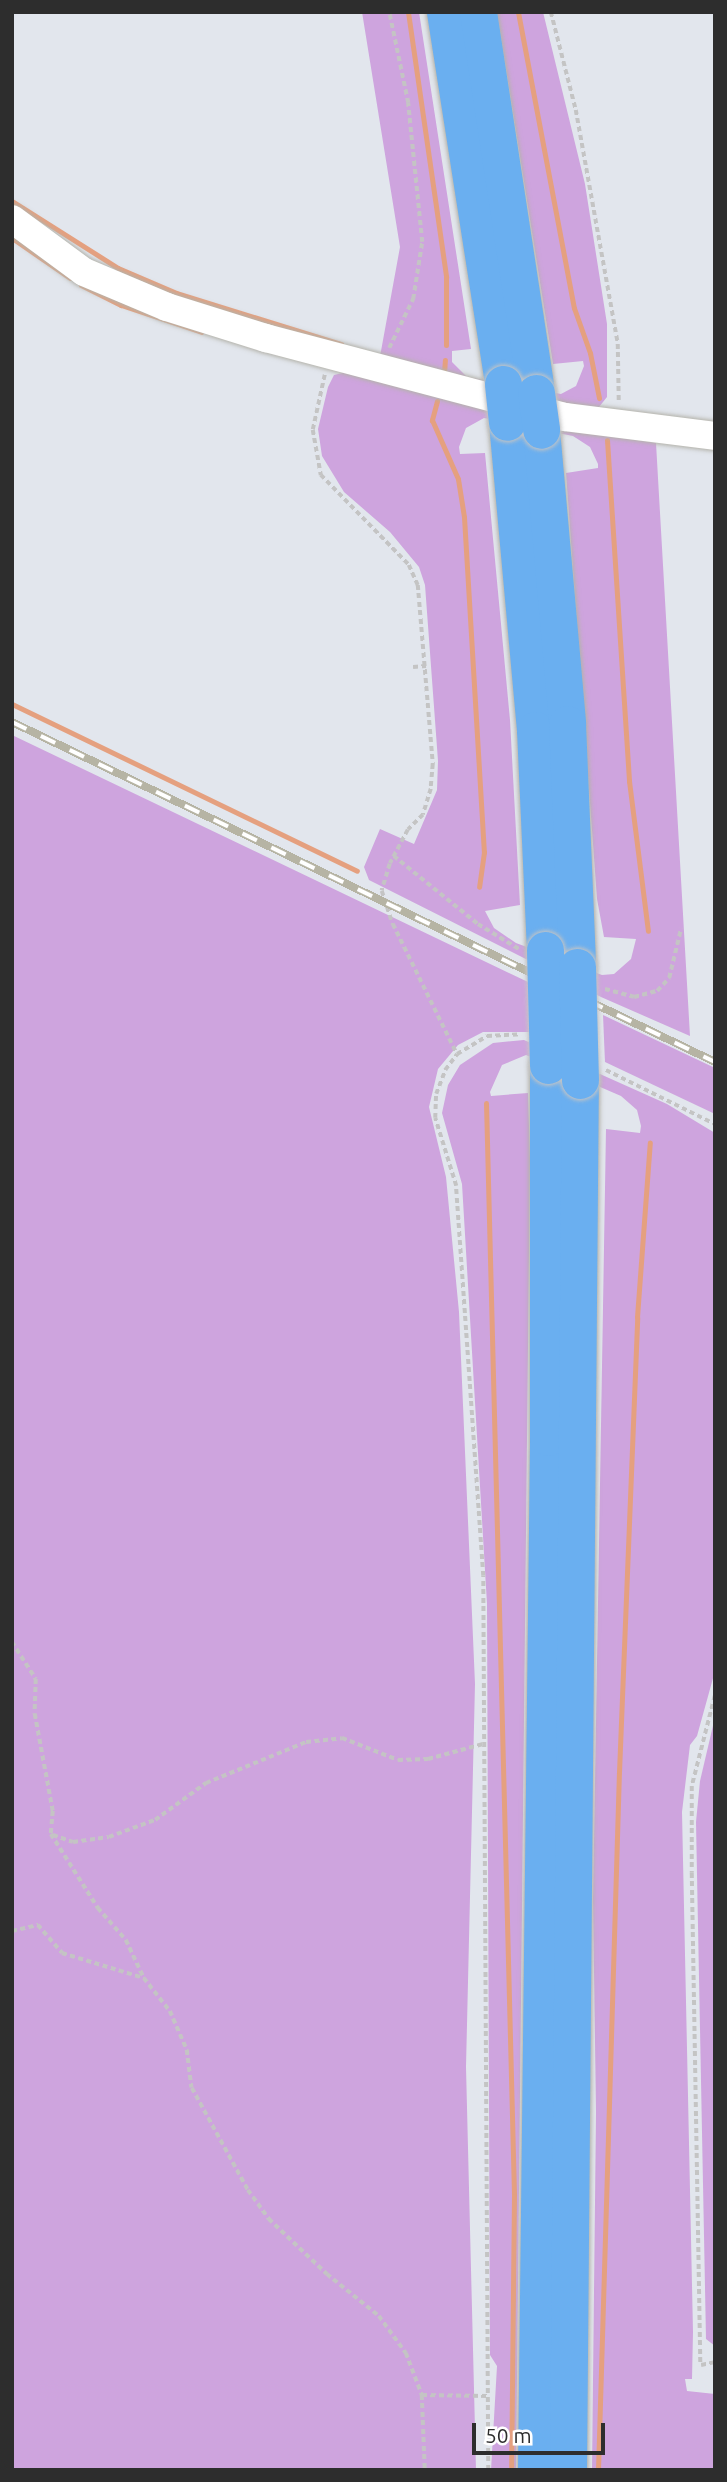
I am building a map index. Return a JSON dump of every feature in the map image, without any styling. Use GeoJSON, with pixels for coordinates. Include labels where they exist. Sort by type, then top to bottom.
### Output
{"type":"FeatureCollection","features":[{"type":"Feature","properties":{"kind":"highway"},"geometry":{"type":"LineString","coordinates":[[445,12],[519,388]]}},
{"type":"Feature","properties":{"kind":"highway"},"geometry":{"type":"LineString","coordinates":[[478,12],[519,388],[567,724],[577,967],[565,1063],[548,1437],[536,2470]]}},
{"type":"Feature","properties":{"kind":"highway"},"geometry":{"type":"LineString","coordinates":[[524,426],[545,950],[565,1063],[568,2470]]}},
{"type":"Feature","properties":{"kind":"street"},"geometry":{"type":"LineString","coordinates":[[12,219],[84,272],[167,307],[380,370],[565,417],[715,436]]}},
{"type":"Feature","properties":{"kind":"path"},"geometry":{"type":"LineString","coordinates":[[380,370],[413,299],[422,242],[408,103],[389,12]]}},
{"type":"Feature","properties":{"kind":"path"},"geometry":{"type":"LineString","coordinates":[[551,12],[576,110],[618,344],[619,424]]}},
{"type":"Feature","properties":{"kind":"path"},"geometry":{"type":"LineString","coordinates":[[330,356],[313,430],[321,475],[409,565],[422,605],[431,789],[423,815],[408,830],[394,856],[382,891],[457,1054]]}},
{"type":"Feature","properties":{"kind":"path"},"geometry":{"type":"LineString","coordinates":[[413,667],[426,666]]}},
{"type":"Feature","properties":{"kind":"path"},"geometry":{"type":"LineString","coordinates":[[488,2470],[483,1576],[456,1186],[435,1118],[436,1094],[444,1070],[457,1054],[487,1036],[516,1032],[565,1063],[715,1124]]}},
{"type":"Feature","properties":{"kind":"path"},"geometry":{"type":"LineString","coordinates":[[12,1642],[36,1679],[35,1714],[53,1811],[51,1834],[98,1908],[126,1940],[144,1978],[170,2011],[187,2050],[192,2088],[248,2190],[269,2219],[327,2274],[379,2316],[406,2353],[422,2395],[425,2470]]}},
{"type":"Feature","properties":{"kind":"path"},"geometry":{"type":"LineString","coordinates":[[715,1696],[692,1786],[701,2365],[715,2362]]}},
{"type":"Feature","properties":{"kind":"path"},"geometry":{"type":"LineString","coordinates":[[51,1834],[73,1842],[109,1837],[155,1819],[206,1783],[306,1742],[342,1738],[398,1760],[428,1759],[483,1744]]}},
{"type":"Feature","properties":{"kind":"path"},"geometry":{"type":"LineString","coordinates":[[12,1931],[38,1925],[62,1953],[144,1978]]}},
{"type":"Feature","properties":{"kind":"path"},"geometry":{"type":"LineString","coordinates":[[422,2395],[488,2396]]}},
{"type":"Feature","properties":{"kind":"shaded area"},"geometry":{"type":"Polygon","coordinates":[[[362,12],[419,12],[471,349],[452,351],[452,362],[467,377],[561,394],[576,386],[584,366],[583,361],[553,364],[497,12],[543,12],[585,184],[607,324],[607,397],[595,412],[379,362],[400,247],[362,12]]]}},
{"type":"Feature","properties":{"kind":"shaded area"},"geometry":{"type":"Polygon","coordinates":[[[351,371],[614,437],[656,443],[690,1036],[601,997],[369,880],[364,867],[380,829],[414,844],[437,790],[438,761],[425,585],[419,567],[390,532],[344,492],[322,456],[318,429],[328,387],[334,375],[351,371]],[[484,418],[466,428],[459,447],[460,454],[485,453],[510,720],[520,905],[485,911],[494,928],[516,943],[602,975],[614,974],[631,959],[636,939],[604,937],[597,899],[566,473],[598,468],[598,464],[590,447],[573,436],[484,418]]]}},
{"type":"Feature","properties":{"kind":"shaded area"},"geometry":{"type":"Polygon","coordinates":[[[12,735],[528,982],[529,1032],[483,1032],[458,1045],[438,1069],[429,1107],[446,1177],[459,1312],[475,1684],[466,2067],[476,2470],[12,2470],[12,735]]]}},
{"type":"Feature","properties":{"kind":"shaded area"},"geometry":{"type":"Polygon","coordinates":[[[603,1015],[715,1068],[715,1114],[605,1062],[603,1015]]]}},
{"type":"Feature","properties":{"kind":"shaded area"},"geometry":{"type":"Polygon","coordinates":[[[524,1040],[667,1104],[715,1133],[715,1671],[697,1736],[690,1745],[682,1812],[693,2332],[692,2379],[685,2379],[687,2391],[715,2394],[715,2470],[592,2470],[596,2112],[593,1900],[606,1129],[640,1133],[641,1126],[637,1110],[621,1096],[526,1055],[502,1065],[490,1092],[491,1096],[528,1093],[530,1159],[516,2470],[491,2470],[497,2366],[490,2355],[487,1604],[462,1184],[442,1113],[448,1085],[460,1065],[493,1043],[524,1040]]]}},
{"type":"Feature","properties":{"kind":"shaded area"},"geometry":{"type":"Polygon","coordinates":[[[715,1717],[715,2346],[706,2339],[696,1822],[700,1781],[715,1717]]]}},
{"type":"Feature","properties":{"kind":"waterway"},"geometry":{"type":"LineString","coordinates":[[408,12],[446,277],[446,345]]}},
{"type":"Feature","properties":{"kind":"waterway"},"geometry":{"type":"LineString","coordinates":[[518,12],[574,308],[590,353],[599,398]]}},
{"type":"Feature","properties":{"kind":"waterway"},"geometry":{"type":"LineString","coordinates":[[12,201],[118,268],[176,293],[341,344]]}},
{"type":"Feature","properties":{"kind":"waterway"},"geometry":{"type":"LineString","coordinates":[[12,238],[70,278]]}},
{"type":"Feature","properties":{"kind":"waterway"},"geometry":{"type":"LineString","coordinates":[[81,285],[121,305],[202,332]]}},
{"type":"Feature","properties":{"kind":"waterway"},"geometry":{"type":"LineString","coordinates":[[444,373],[445,360]]}},
{"type":"Feature","properties":{"kind":"waterway"},"geometry":{"type":"LineString","coordinates":[[437,401],[432,420],[458,479],[464,517],[484,852],[479,887]]}},
{"type":"Feature","properties":{"kind":"waterway"},"geometry":{"type":"LineString","coordinates":[[607,440],[629,781],[648,931]]}},
{"type":"Feature","properties":{"kind":"waterway"},"geometry":{"type":"LineString","coordinates":[[12,704],[357,871]]}},
{"type":"Feature","properties":{"kind":"waterway"},"geometry":{"type":"LineString","coordinates":[[486,1103],[514,2196],[511,2470]]}},
{"type":"Feature","properties":{"kind":"waterway"},"geometry":{"type":"LineString","coordinates":[[598,2470],[619,1772],[637,1317],[650,1142]]}},
{"type":"Feature","properties":{"kind":"railway"},"geometry":{"type":"LineString","coordinates":[[12,722],[715,1062]]}}]}
